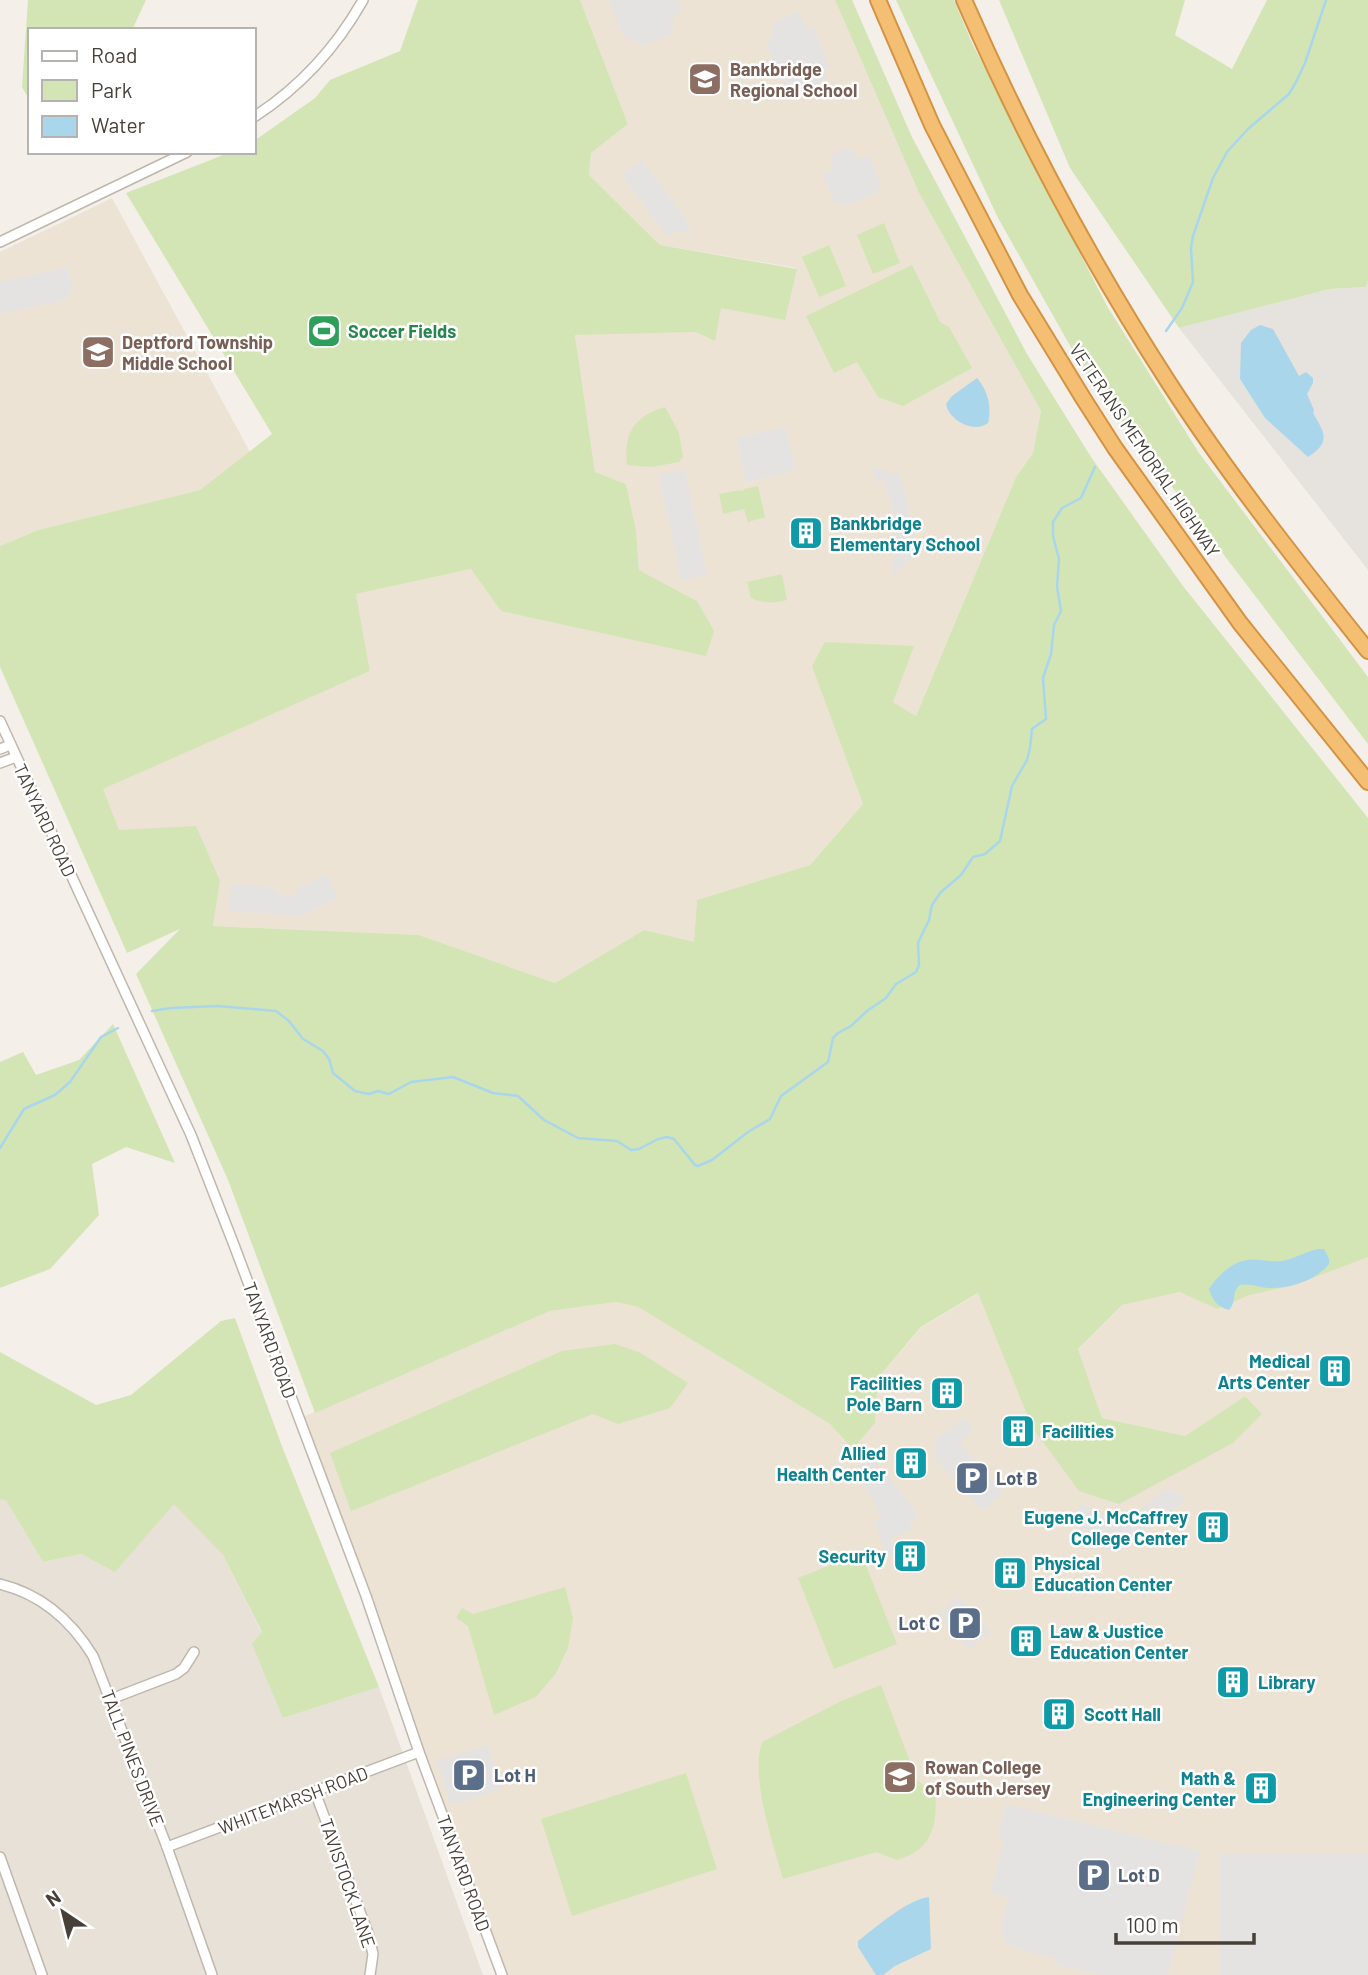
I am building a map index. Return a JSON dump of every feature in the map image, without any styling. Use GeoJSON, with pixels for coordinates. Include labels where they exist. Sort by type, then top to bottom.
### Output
{"type":"FeatureCollection","features":[{"type":"Feature","properties":{"kind":"highway","name":"VETERANS MEMORIAL HIGHWAY"},"geometry":{"type":"LineString","coordinates":[[878,0],[932,125],[952,164],[1020,295],[1083,398],[1115,448],[1240,623],[1368,782]]}},
{"type":"Feature","properties":{"kind":"highway"},"geometry":{"type":"LineString","coordinates":[[964,0],[994,67],[1076,229],[1169,384],[1224,464],[1368,651]]}},
{"type":"Feature","properties":{"kind":"street"},"geometry":{"type":"LineString","coordinates":[[256,116],[284,96],[326,55],[352,21],[363,0]]}},
{"type":"Feature","properties":{"kind":"street"},"geometry":{"type":"LineString","coordinates":[[0,242],[183,154]]}},
{"type":"Feature","properties":{"kind":"street","name":"TANYARD ROAD"},"geometry":{"type":"LineString","coordinates":[[0,721],[191,1135],[366,1596],[419,1752],[502,1975]]}},
{"type":"Feature","properties":{"kind":"street"},"geometry":{"type":"LineString","coordinates":[[0,749],[10,745]]}},
{"type":"Feature","properties":{"kind":"street"},"geometry":{"type":"LineString","coordinates":[[0,764],[16,757]]}},
{"type":"Feature","properties":{"kind":"street","name":"TALL PINES DRIVE"},"geometry":{"type":"LineString","coordinates":[[0,1584],[31,1595],[48,1605],[68,1621],[93,1656],[167,1847],[212,1975]]}},
{"type":"Feature","properties":{"kind":"street"},"geometry":{"type":"LineString","coordinates":[[111,1699],[176,1674],[184,1668],[194,1652]]}},
{"type":"Feature","properties":{"kind":"street","name":"WHITEMARSH ROAD"},"geometry":{"type":"LineString","coordinates":[[167,1847],[419,1752]]}},
{"type":"Feature","properties":{"kind":"street","name":"TAVISTOCK LANE"},"geometry":{"type":"LineString","coordinates":[[315,1791],[368,1933],[373,1954],[370,1975]]}},
{"type":"Feature","properties":{"kind":"street"},"geometry":{"type":"LineString","coordinates":[[0,1857],[42,1975]]}},
{"type":"Feature","properties":{"kind":"shaded area"},"geometry":{"type":"Polygon","coordinates":[[[580,0],[835,0],[919,193],[1041,411],[1033,453],[1016,477],[916,716],[893,702],[913,646],[813,666],[863,804],[810,865],[697,900],[694,943],[644,930],[555,983],[419,935],[213,926],[220,881],[119,830],[102,789],[370,671],[356,594],[471,569],[697,601],[639,570],[636,530],[626,484],[595,472],[575,334],[696,332],[721,308],[797,268],[660,245],[589,175],[591,153],[628,124],[580,0]]]}},
{"type":"Feature","properties":{"kind":"shaded area"},"geometry":{"type":"Polygon","coordinates":[[[608,0],[677,0],[682,11],[675,15],[672,26],[674,33],[640,47],[637,41],[627,39],[623,35],[608,0]]]}},
{"type":"Feature","properties":{"kind":"shaded area"},"geometry":{"type":"Polygon","coordinates":[[[798,11],[806,28],[813,26],[830,67],[824,70],[827,78],[823,90],[813,96],[800,95],[792,89],[786,92],[765,41],[771,38],[774,22],[798,11]]]}},
{"type":"Feature","properties":{"kind":"shaded area"},"geometry":{"type":"Polygon","coordinates":[[[850,147],[853,154],[862,159],[869,156],[882,187],[876,190],[876,193],[843,207],[840,204],[835,205],[822,175],[830,171],[833,163],[830,155],[850,147]]]}},
{"type":"Feature","properties":{"kind":"shaded area"},"geometry":{"type":"Polygon","coordinates":[[[642,160],[691,229],[684,233],[673,231],[667,236],[622,175],[642,160]]]}},
{"type":"Feature","properties":{"kind":"shaded area","name":"Deptford Township Middle School"},"geometry":{"type":"Polygon","coordinates":[[[112,198],[250,452],[200,490],[38,530],[0,546],[0,252],[112,198]]]}},
{"type":"Feature","properties":{"kind":"shaded area"},"geometry":{"type":"Polygon","coordinates":[[[67,267],[73,288],[64,300],[0,314],[0,282],[67,267]]]}},
{"type":"Feature","properties":{"kind":"shaded area"},"geometry":{"type":"Polygon","coordinates":[[[1368,280],[1368,570],[1179,328],[1330,289],[1366,287],[1368,280]]]}},
{"type":"Feature","properties":{"kind":"shaded area"},"geometry":{"type":"Polygon","coordinates":[[[786,427],[795,469],[746,482],[737,438],[786,427]]]}},
{"type":"Feature","properties":{"kind":"shaded area"},"geometry":{"type":"Polygon","coordinates":[[[871,465],[900,474],[913,527],[917,557],[909,559],[893,576],[891,561],[897,555],[898,549],[894,517],[885,483],[882,480],[876,483],[871,465]]]}},
{"type":"Feature","properties":{"kind":"shaded area"},"geometry":{"type":"Polygon","coordinates":[[[685,470],[707,575],[681,581],[659,475],[685,470]]]}},
{"type":"Feature","properties":{"kind":"shaded area"},"geometry":{"type":"Polygon","coordinates":[[[327,874],[338,898],[301,916],[229,911],[231,884],[273,887],[282,896],[293,896],[298,894],[296,889],[327,874]]]}},
{"type":"Feature","properties":{"kind":"shaded area","name":"Rowan College of South Jersey"},"geometry":{"type":"Polygon","coordinates":[[[1368,1187],[1368,1975],[505,1975],[298,1419],[550,1311],[616,1302],[638,1307],[830,1424],[853,1448],[875,1423],[878,1378],[922,1327],[979,1293],[1032,1427],[1119,1504],[1245,1396],[1185,1436],[1102,1418],[1078,1349],[1122,1305],[1180,1292],[1368,1187]]]}},
{"type":"Feature","properties":{"kind":"shaded area","name":"Lot B"},"geometry":{"type":"Polygon","coordinates":[[[963,1417],[973,1430],[960,1443],[1003,1493],[982,1511],[933,1455],[938,1450],[933,1443],[963,1417]]]}},
{"type":"Feature","properties":{"kind":"shaded area"},"geometry":{"type":"Polygon","coordinates":[[[871,1456],[913,1507],[918,1518],[909,1522],[912,1530],[890,1539],[896,1555],[888,1558],[874,1521],[880,1518],[877,1507],[854,1471],[871,1456]]]}},
{"type":"Feature","properties":{"kind":"shaded area"},"geometry":{"type":"Polygon","coordinates":[[[1165,1489],[1174,1491],[1185,1500],[1122,1551],[1106,1550],[1068,1519],[1082,1504],[1107,1517],[1128,1516],[1165,1489]]]}},
{"type":"Feature","properties":{"kind":"shaded area"},"geometry":{"type":"Polygon","coordinates":[[[0,1499],[6,1499],[43,1562],[81,1554],[115,1571],[174,1503],[223,1555],[262,1633],[283,1718],[379,1687],[483,1975],[0,1975],[0,1499]]]}},
{"type":"Feature","properties":{"kind":"shaded area","name":"Lot C"},"geometry":{"type":"Polygon","coordinates":[[[959,1596],[991,1632],[970,1650],[938,1614],[959,1596]]]}},
{"type":"Feature","properties":{"kind":"shaded area","name":"Lot H"},"geometry":{"type":"Polygon","coordinates":[[[488,1745],[502,1789],[450,1805],[437,1760],[488,1745]]]}},
{"type":"Feature","properties":{"kind":"shaded area","name":"Lot D"},"geometry":{"type":"Polygon","coordinates":[[[1005,1804],[1200,1851],[1168,1975],[1099,1975],[1055,1964],[1056,1959],[1015,1948],[1006,1941],[1002,1932],[1002,1919],[1008,1897],[990,1893],[1004,1838],[998,1836],[1005,1804]]]}},
{"type":"Feature","properties":{"kind":"shaded area"},"geometry":{"type":"Polygon","coordinates":[[[1220,1854],[1368,1854],[1368,1975],[1219,1975],[1220,1854]]]}},
{"type":"Feature","properties":{"kind":"green space"},"geometry":{"type":"Polygon","coordinates":[[[28,0],[146,0],[133,28],[28,28],[28,98],[22,87],[28,0]]]}},
{"type":"Feature","properties":{"kind":"green space"},"geometry":{"type":"Polygon","coordinates":[[[418,0],[580,0],[628,124],[591,153],[589,175],[660,245],[797,269],[785,320],[721,308],[715,341],[696,332],[575,335],[595,472],[626,484],[636,530],[639,570],[697,601],[714,631],[706,656],[501,611],[471,569],[356,594],[370,671],[103,789],[119,830],[196,826],[220,881],[213,926],[419,935],[555,983],[644,930],[694,942],[697,900],[810,865],[863,804],[812,666],[825,642],[914,646],[893,702],[916,716],[1016,477],[1033,453],[1041,411],[919,193],[835,0],[852,0],[912,137],[1027,354],[1091,457],[1183,586],[1368,818],[1368,1257],[1294,1285],[1249,1295],[1217,1309],[1180,1292],[1122,1305],[1078,1349],[1102,1418],[1185,1436],[1245,1396],[1262,1414],[1233,1443],[1119,1504],[1079,1491],[1032,1427],[978,1293],[921,1327],[878,1378],[875,1423],[853,1449],[830,1424],[638,1307],[616,1302],[550,1311],[315,1413],[228,1180],[136,974],[180,929],[127,953],[0,667],[0,546],[38,530],[200,490],[272,434],[126,193],[226,154],[256,154],[256,140],[315,98],[330,80],[400,51],[418,0]]]}},
{"type":"Feature","properties":{"kind":"green space"},"geometry":{"type":"Polygon","coordinates":[[[896,0],[954,0],[972,43],[1107,306],[1199,453],[1368,677],[1368,744],[1086,374],[998,218],[896,0]]]}},
{"type":"Feature","properties":{"kind":"green space"},"geometry":{"type":"Polygon","coordinates":[[[999,0],[1185,0],[1175,35],[1232,69],[1267,0],[1368,0],[1366,287],[1330,289],[1179,328],[1070,168],[999,0]]]}},
{"type":"Feature","properties":{"kind":"green space"},"geometry":{"type":"Polygon","coordinates":[[[884,223],[900,263],[873,274],[857,235],[884,223]]]}},
{"type":"Feature","properties":{"kind":"green space"},"geometry":{"type":"Polygon","coordinates":[[[829,245],[846,286],[819,297],[802,257],[829,245]]]}},
{"type":"Feature","properties":{"kind":"green space"},"geometry":{"type":"Polygon","coordinates":[[[912,265],[940,322],[949,327],[972,368],[903,406],[878,397],[857,362],[834,373],[806,316],[912,265]]]}},
{"type":"Feature","properties":{"kind":"green space"},"geometry":{"type":"Polygon","coordinates":[[[665,407],[679,433],[683,457],[679,462],[652,467],[627,465],[627,444],[633,428],[645,416],[665,407]]]}},
{"type":"Feature","properties":{"kind":"green space"},"geometry":{"type":"Polygon","coordinates":[[[758,486],[765,517],[748,522],[744,509],[723,514],[719,494],[742,492],[744,489],[758,486]]]}},
{"type":"Feature","properties":{"kind":"green space"},"geometry":{"type":"Polygon","coordinates":[[[782,574],[787,600],[769,602],[751,598],[747,582],[782,574]]]}},
{"type":"Feature","properties":{"kind":"green space"},"geometry":{"type":"Polygon","coordinates":[[[113,1024],[175,1163],[126,1147],[92,1164],[99,1215],[50,1269],[0,1288],[0,1062],[23,1052],[36,1075],[79,1060],[113,1024]]]}},
{"type":"Feature","properties":{"kind":"green space"},"geometry":{"type":"Polygon","coordinates":[[[235,1318],[283,1449],[379,1687],[283,1718],[252,1644],[262,1632],[223,1555],[174,1504],[115,1572],[81,1554],[43,1562],[6,1500],[0,1499],[0,1352],[96,1405],[131,1395],[221,1321],[235,1318]]]}},
{"type":"Feature","properties":{"kind":"green space"},"geometry":{"type":"Polygon","coordinates":[[[615,1344],[639,1352],[688,1383],[670,1408],[618,1424],[593,1414],[351,1511],[330,1453],[562,1351],[615,1344]]]}},
{"type":"Feature","properties":{"kind":"green space"},"geometry":{"type":"Polygon","coordinates":[[[861,1553],[897,1644],[834,1669],[798,1578],[861,1553]]]}},
{"type":"Feature","properties":{"kind":"green space"},"geometry":{"type":"Polygon","coordinates":[[[565,1587],[573,1618],[568,1648],[556,1673],[536,1697],[494,1715],[468,1626],[456,1618],[462,1608],[473,1614],[565,1587]]]}},
{"type":"Feature","properties":{"kind":"green space"},"geometry":{"type":"Polygon","coordinates":[[[881,1685],[917,1780],[935,1794],[935,1817],[928,1839],[916,1852],[897,1860],[876,1852],[783,1879],[761,1792],[759,1757],[762,1742],[841,1701],[881,1685]]]}},
{"type":"Feature","properties":{"kind":"green space"},"geometry":{"type":"Polygon","coordinates":[[[686,1773],[717,1869],[572,1916],[541,1819],[686,1773]]]}},
{"type":"Feature","properties":{"kind":"water"},"geometry":{"type":"Polygon","coordinates":[[[1260,325],[1273,329],[1299,376],[1306,372],[1313,378],[1307,394],[1324,436],[1316,452],[1308,457],[1265,418],[1240,379],[1241,343],[1251,330],[1260,325]]]}},
{"type":"Feature","properties":{"kind":"water"},"geometry":{"type":"Polygon","coordinates":[[[977,378],[986,394],[990,411],[988,423],[976,427],[962,424],[948,410],[946,404],[952,396],[977,378]]]}},
{"type":"Feature","properties":{"kind":"water"},"geometry":{"type":"Polygon","coordinates":[[[1324,1249],[1329,1264],[1317,1275],[1301,1283],[1276,1288],[1240,1285],[1229,1310],[1218,1305],[1210,1293],[1209,1289],[1216,1279],[1237,1263],[1252,1260],[1282,1261],[1324,1249]]]}},
{"type":"Feature","properties":{"kind":"water"},"geometry":{"type":"Polygon","coordinates":[[[929,1897],[931,1949],[895,1966],[883,1975],[876,1975],[858,1947],[858,1941],[902,1908],[929,1897]]]}},
{"type":"Feature","properties":{"kind":"waterway"},"geometry":{"type":"LineString","coordinates":[[1166,331],[1182,308],[1193,282],[1193,236],[1213,178],[1227,152],[1248,129],[1289,94],[1305,63],[1326,0]]}},
{"type":"Feature","properties":{"kind":"waterway"},"geometry":{"type":"LineString","coordinates":[[152,1011],[218,1006],[276,1011],[289,1021],[303,1039],[323,1051],[329,1059],[333,1073],[355,1091],[389,1094],[411,1082],[453,1077],[493,1093],[518,1096],[544,1120],[578,1138],[617,1141],[631,1150],[667,1137],[674,1139],[695,1165],[712,1160],[770,1119],[781,1096],[828,1062],[833,1038],[886,998],[896,984],[916,972],[919,965],[918,943],[929,920],[932,905],[941,892],[961,875],[973,857],[985,854],[1000,841],[1012,786],[1027,760],[1032,729],[1046,719],[1043,678],[1051,654],[1054,625],[1061,611],[1057,587],[1059,559],[1053,536],[1053,522],[1062,508],[1081,498],[1095,467]]}},
{"type":"Feature","properties":{"kind":"waterway"},"geometry":{"type":"LineString","coordinates":[[0,1148],[24,1109],[55,1095],[70,1082],[101,1037],[118,1028]]}},
{"type":"Feature","properties":{"kind":"place","name":"Bankbridge Regional School"},"geometry":{"type":"Point","coordinates":[705,79]}},
{"type":"Feature","properties":{"kind":"place","name":"Soccer Fields"},"geometry":{"type":"Point","coordinates":[324,331]}},
{"type":"Feature","properties":{"kind":"place","name":"Deptford Township Middle School"},"geometry":{"type":"Point","coordinates":[98,352]}},
{"type":"Feature","properties":{"kind":"place","name":"Bankbridge Elementary School"},"geometry":{"type":"Point","coordinates":[806,533]}},
{"type":"Feature","properties":{"kind":"place","name":"Medical Arts Center"},"geometry":{"type":"Point","coordinates":[1335,1371]}},
{"type":"Feature","properties":{"kind":"place","name":"Facilities Pole Barn"},"geometry":{"type":"Point","coordinates":[947,1393]}},
{"type":"Feature","properties":{"kind":"place","name":"Facilities"},"geometry":{"type":"Point","coordinates":[1018,1431]}},
{"type":"Feature","properties":{"kind":"place","name":"Allied Health Center"},"geometry":{"type":"Point","coordinates":[911,1463]}},
{"type":"Feature","properties":{"kind":"place","name":"Lot B"},"geometry":{"type":"Point","coordinates":[972,1478]}},
{"type":"Feature","properties":{"kind":"place","name":"Eugene J. McCaffrey College Center"},"geometry":{"type":"Point","coordinates":[1213,1527]}},
{"type":"Feature","properties":{"kind":"place","name":"Security"},"geometry":{"type":"Point","coordinates":[910,1556]}},
{"type":"Feature","properties":{"kind":"place","name":"Physical Education Center"},"geometry":{"type":"Point","coordinates":[1010,1573]}},
{"type":"Feature","properties":{"kind":"place","name":"Lot C"},"geometry":{"type":"Point","coordinates":[965,1623]}},
{"type":"Feature","properties":{"kind":"place","name":"Law & Justice Education Center"},"geometry":{"type":"Point","coordinates":[1026,1641]}},
{"type":"Feature","properties":{"kind":"place","name":"Library"},"geometry":{"type":"Point","coordinates":[1233,1682]}},
{"type":"Feature","properties":{"kind":"place","name":"Scott Hall"},"geometry":{"type":"Point","coordinates":[1059,1714]}},
{"type":"Feature","properties":{"kind":"place","name":"Lot H"},"geometry":{"type":"Point","coordinates":[469,1775]}},
{"type":"Feature","properties":{"kind":"place","name":"Rowan College of South Jersey"},"geometry":{"type":"Point","coordinates":[900,1777]}},
{"type":"Feature","properties":{"kind":"place","name":"Math & Engineering Center"},"geometry":{"type":"Point","coordinates":[1261,1788]}},
{"type":"Feature","properties":{"kind":"place","name":"Lot D"},"geometry":{"type":"Point","coordinates":[1094,1875]}}]}
